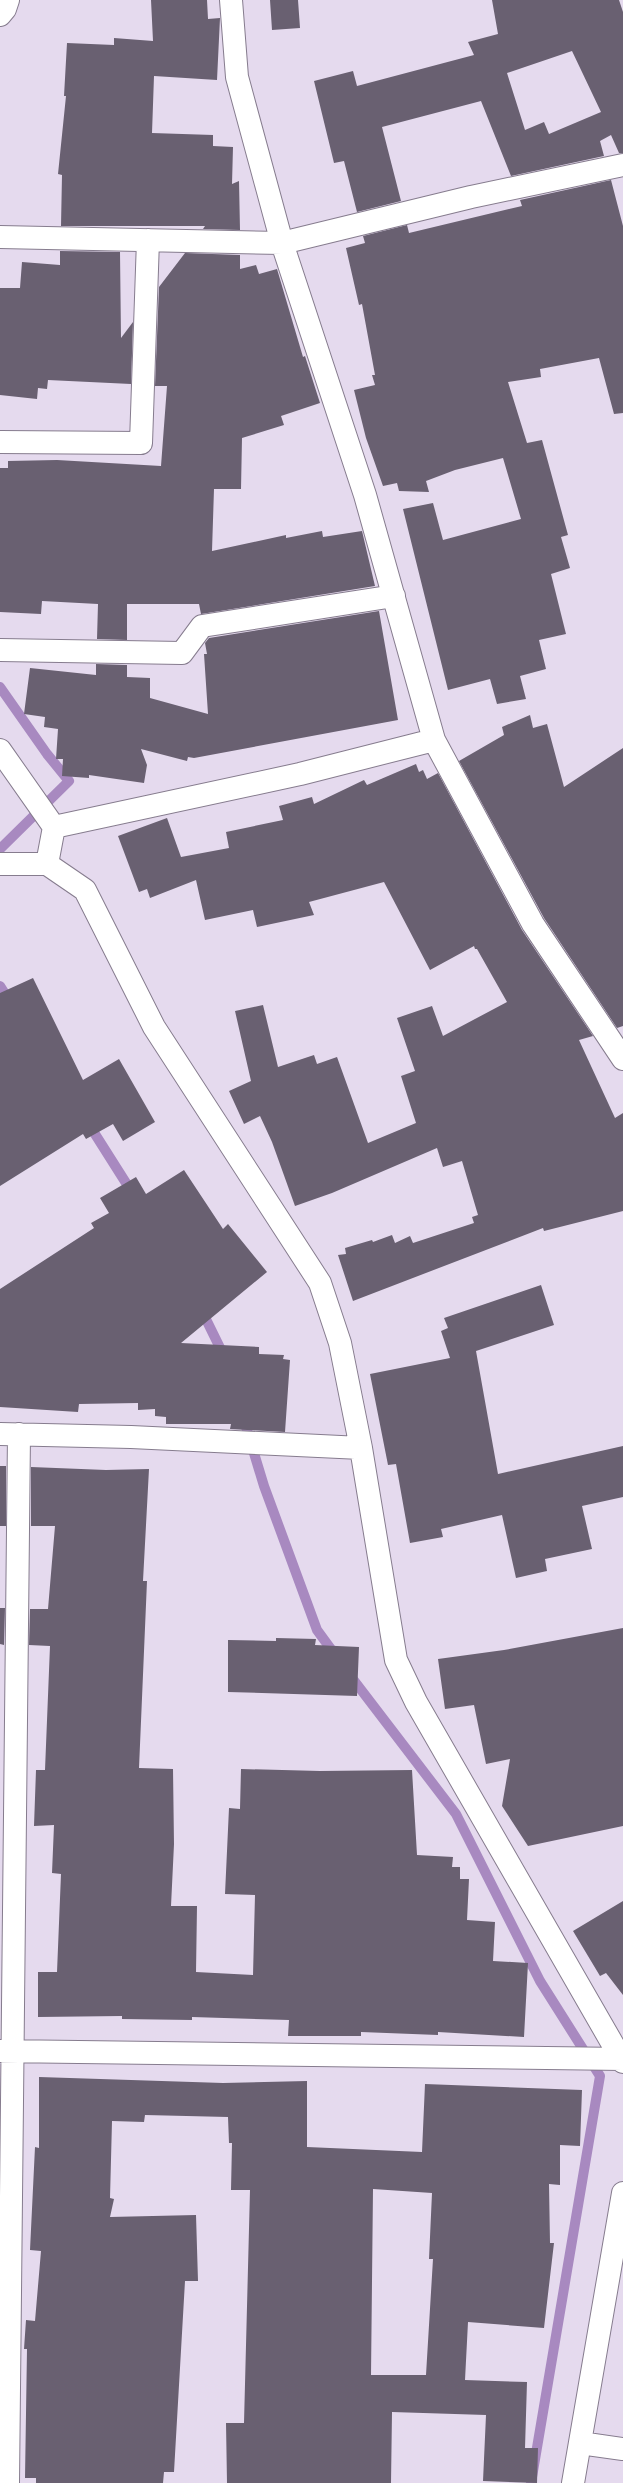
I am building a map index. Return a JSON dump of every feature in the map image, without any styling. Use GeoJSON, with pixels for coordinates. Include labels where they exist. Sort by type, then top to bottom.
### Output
{"type":"FeatureCollection","features":[{"type":"Feature","properties":{"kind":"street"},"geometry":{"type":"LineString","coordinates":[[0,15],[5,9],[8,0]]}},
{"type":"Feature","properties":{"kind":"street"},"geometry":{"type":"LineString","coordinates":[[231,0],[238,77],[282,243],[365,495],[434,740],[533,924],[623,1059]]}},
{"type":"Feature","properties":{"kind":"street"},"geometry":{"type":"LineString","coordinates":[[0,237],[282,243],[471,198],[623,165]]}},
{"type":"Feature","properties":{"kind":"street"},"geometry":{"type":"LineString","coordinates":[[0,442],[141,443],[148,240]]}},
{"type":"Feature","properties":{"kind":"street"},"geometry":{"type":"LineString","coordinates":[[0,650],[182,653],[202,626],[394,596]]}},
{"type":"Feature","properties":{"kind":"street"},"geometry":{"type":"LineString","coordinates":[[54,827],[300,774],[434,740]]}},
{"type":"Feature","properties":{"kind":"street"},"geometry":{"type":"LineString","coordinates":[[0,750],[54,827],[47,864]]}},
{"type":"Feature","properties":{"kind":"street"},"geometry":{"type":"LineString","coordinates":[[0,864],[47,864],[85,890],[154,1027],[320,1284],[340,1344],[361,1448],[396,1660],[416,1702],[623,2060]]}},
{"type":"Feature","properties":{"kind":"street"},"geometry":{"type":"LineString","coordinates":[[8,2483],[6,2051],[10,1434],[131,1436],[361,1448]]}},
{"type":"Feature","properties":{"kind":"street"},"geometry":{"type":"LineString","coordinates":[[6,2051],[623,2060]]}},
{"type":"Feature","properties":{"kind":"street"},"geometry":{"type":"LineString","coordinates":[[573,2483],[623,2193]]}},
{"type":"Feature","properties":{"kind":"street"},"geometry":{"type":"LineString","coordinates":[[580,2442],[623,2449]]}},
{"type":"Feature","properties":{"kind":"building"},"geometry":{"type":"Polygon","coordinates":[[[151,0],[207,0],[208,19],[220,18],[217,80],[154,76],[152,133],[213,135],[213,146],[233,147],[232,184],[239,181],[240,230],[203,229],[205,226],[61,226],[62,175],[58,174],[66,96],[64,96],[67,43],[114,45],[114,38],[153,41],[151,0]]]}},
{"type":"Feature","properties":{"kind":"building"},"geometry":{"type":"Polygon","coordinates":[[[270,0],[298,0],[300,28],[272,30],[270,0]]]}},
{"type":"Feature","properties":{"kind":"building"},"geometry":{"type":"Polygon","coordinates":[[[492,0],[619,0],[623,12],[623,153],[619,153],[611,135],[600,141],[604,156],[511,176],[481,101],[382,127],[401,201],[357,212],[344,161],[334,163],[314,81],[353,71],[357,86],[474,55],[468,42],[498,34],[492,0]],[[572,51],[507,73],[525,130],[544,122],[549,134],[601,112],[572,51]]]}},
{"type":"Feature","properties":{"kind":"building"},"geometry":{"type":"Polygon","coordinates":[[[611,180],[623,226],[623,413],[614,414],[599,358],[540,369],[541,377],[508,382],[527,443],[542,440],[568,535],[561,537],[570,568],[551,574],[566,634],[539,640],[546,669],[520,676],[526,699],[497,704],[490,679],[448,690],[403,509],[433,503],[443,540],[521,519],[503,458],[455,470],[426,481],[429,492],[399,491],[397,483],[383,486],[366,438],[354,390],[375,385],[372,375],[375,375],[362,304],[359,305],[346,248],[365,243],[363,236],[407,225],[409,233],[522,206],[520,200],[611,180]]]}},
{"type":"Feature","properties":{"kind":"building"},"geometry":{"type":"Polygon","coordinates":[[[60,251],[120,252],[121,338],[133,322],[131,384],[48,380],[47,389],[38,388],[37,399],[0,395],[0,288],[20,288],[22,262],[60,265],[60,251]]]}},
{"type":"Feature","properties":{"kind":"building"},"geometry":{"type":"Polygon","coordinates":[[[185,253],[240,255],[240,269],[256,265],[259,274],[277,269],[303,357],[305,356],[320,403],[281,416],[284,425],[242,438],[241,489],[214,489],[212,551],[286,535],[286,538],[322,531],[323,537],[362,531],[375,586],[201,614],[199,604],[127,604],[127,640],[97,639],[98,604],[42,601],[41,614],[0,612],[0,468],[8,468],[8,461],[57,460],[161,466],[167,386],[155,386],[159,287],[185,253]]]}},
{"type":"Feature","properties":{"kind":"building"},"geometry":{"type":"Polygon","coordinates":[[[379,611],[398,720],[194,758],[188,757],[187,761],[141,749],[147,765],[144,783],[89,775],[89,778],[62,776],[63,759],[56,759],[58,729],[44,727],[45,717],[24,714],[30,668],[96,675],[96,664],[127,665],[127,677],[150,678],[150,698],[208,714],[204,654],[207,654],[205,643],[209,638],[379,611]]]}},
{"type":"Feature","properties":{"kind":"building"},"geometry":{"type":"Polygon","coordinates":[[[530,715],[533,728],[547,724],[564,787],[623,748],[623,1026],[617,1028],[544,918],[459,761],[504,735],[502,727],[530,715]]]}},
{"type":"Feature","properties":{"kind":"building"},"geometry":{"type":"Polygon","coordinates":[[[416,764],[419,772],[423,770],[427,779],[438,773],[522,930],[593,1036],[579,1040],[615,1118],[623,1113],[623,1211],[544,1231],[543,1228],[353,1301],[338,1255],[346,1254],[345,1248],[372,1240],[373,1242],[392,1235],[395,1243],[410,1236],[413,1243],[474,1223],[472,1217],[478,1215],[462,1161],[443,1167],[437,1148],[332,1193],[295,1206],[272,1142],[260,1116],[244,1124],[229,1091],[251,1081],[235,1011],[263,1005],[278,1067],[314,1055],[317,1064],[337,1057],[368,1143],[416,1123],[401,1076],[415,1071],[397,1018],[432,1006],[443,1036],[507,1002],[474,946],[430,970],[384,882],[309,902],[314,915],[257,927],[253,910],[205,920],[196,880],[150,898],[147,889],[139,892],[118,836],[167,818],[181,857],[229,848],[226,832],[283,820],[279,806],[312,797],[314,804],[364,780],[367,785],[416,764]]]}},
{"type":"Feature","properties":{"kind":"building"},"geometry":{"type":"Polygon","coordinates":[[[33,978],[83,1080],[119,1059],[155,1122],[123,1141],[113,1124],[86,1139],[83,1134],[0,1186],[0,993],[33,978]]]}},
{"type":"Feature","properties":{"kind":"building"},"geometry":{"type":"Polygon","coordinates":[[[184,1170],[223,1229],[228,1224],[267,1272],[181,1343],[259,1347],[259,1354],[284,1355],[283,1359],[290,1360],[285,1432],[230,1429],[231,1424],[166,1424],[166,1417],[155,1416],[155,1409],[138,1410],[138,1403],[79,1404],[78,1412],[0,1407],[0,1289],[94,1228],[91,1223],[109,1213],[100,1198],[136,1177],[146,1194],[184,1170]]]}},
{"type":"Feature","properties":{"kind":"building"},"geometry":{"type":"Polygon","coordinates":[[[541,1285],[554,1325],[476,1351],[498,1474],[623,1446],[623,1497],[582,1506],[592,1549],[545,1559],[547,1571],[516,1578],[502,1515],[441,1529],[443,1537],[410,1543],[396,1464],[388,1465],[370,1374],[450,1358],[441,1331],[448,1328],[444,1318],[541,1285]]]}},
{"type":"Feature","properties":{"kind":"building"},"geometry":{"type":"Polygon","coordinates":[[[0,1466],[6,1466],[6,1526],[0,1526],[0,1466]]]}},
{"type":"Feature","properties":{"kind":"building"},"geometry":{"type":"Polygon","coordinates":[[[31,1467],[106,1470],[149,1469],[143,1581],[147,1581],[139,1768],[173,1769],[174,1844],[171,1906],[197,1906],[196,1972],[253,1975],[255,1895],[225,1894],[229,1808],[240,1809],[241,1769],[320,1771],[412,1770],[417,1855],[453,1857],[452,1867],[460,1867],[460,1879],[469,1879],[467,1920],[495,1922],[493,1961],[528,1963],[524,2037],[438,2032],[438,2035],[361,2032],[361,2036],[288,2036],[289,2020],[192,2017],[192,2020],[122,2019],[122,2016],[38,2017],[38,1972],[57,1972],[61,1874],[52,1873],[54,1825],[34,1826],[36,1770],[45,1770],[50,1646],[29,1645],[30,1609],[48,1609],[55,1526],[31,1526],[31,1467]]]}},
{"type":"Feature","properties":{"kind":"building"},"geometry":{"type":"Polygon","coordinates":[[[0,1608],[5,1608],[4,1645],[0,1644],[0,1608]]]}},
{"type":"Feature","properties":{"kind":"building"},"geometry":{"type":"Polygon","coordinates":[[[623,1628],[623,1826],[528,1846],[502,1806],[510,1759],[486,1764],[474,1705],[445,1709],[438,1659],[504,1650],[623,1628]]]}},
{"type":"Feature","properties":{"kind":"building"},"geometry":{"type":"Polygon","coordinates":[[[276,1638],[316,1639],[315,1645],[359,1647],[357,1696],[228,1692],[228,1640],[276,1641],[276,1638]]]}},
{"type":"Feature","properties":{"kind":"building"},"geometry":{"type":"Polygon","coordinates":[[[623,1901],[623,1995],[606,1973],[600,1976],[573,1931],[623,1901]]]}},
{"type":"Feature","properties":{"kind":"building"},"geometry":{"type":"Polygon","coordinates":[[[39,2077],[223,2083],[307,2081],[307,2147],[422,2152],[425,2084],[582,2090],[580,2146],[560,2145],[560,2185],[549,2184],[550,2243],[554,2243],[544,2328],[468,2322],[465,2380],[527,2382],[525,2448],[538,2448],[537,2483],[483,2481],[486,2415],[392,2412],[391,2483],[227,2483],[226,2423],[244,2423],[250,2190],[231,2190],[232,2143],[229,2143],[228,2117],[145,2115],[144,2122],[112,2121],[110,2198],[114,2199],[110,2217],[196,2215],[198,2281],[185,2281],[174,2472],[164,2472],[163,2483],[36,2483],[36,2478],[25,2478],[27,2349],[24,2349],[26,2320],[35,2321],[41,2251],[30,2250],[35,2147],[39,2148],[39,2077]],[[373,2189],[371,2375],[426,2375],[433,2259],[429,2259],[432,2193],[373,2189]]]}},
{"type":"Feature","properties":{"kind":"waterway"},"geometry":{"type":"LineString","coordinates":[[0,687],[47,754],[69,781],[0,849]]}},
{"type":"Feature","properties":{"kind":"waterway"},"geometry":{"type":"LineString","coordinates":[[0,986],[10,1002]]}},
{"type":"Feature","properties":{"kind":"waterway"},"geometry":{"type":"LineString","coordinates":[[88,1123],[133,1194]]}},
{"type":"Feature","properties":{"kind":"waterway"},"geometry":{"type":"LineString","coordinates":[[201,1309],[224,1356]]}},
{"type":"Feature","properties":{"kind":"waterway"},"geometry":{"type":"LineString","coordinates":[[243,1417],[264,1486],[317,1630],[336,1656]]}},
{"type":"Feature","properties":{"kind":"waterway"},"geometry":{"type":"LineString","coordinates":[[349,1674],[456,1814],[540,1981],[600,2076],[531,2483]]}}]}
